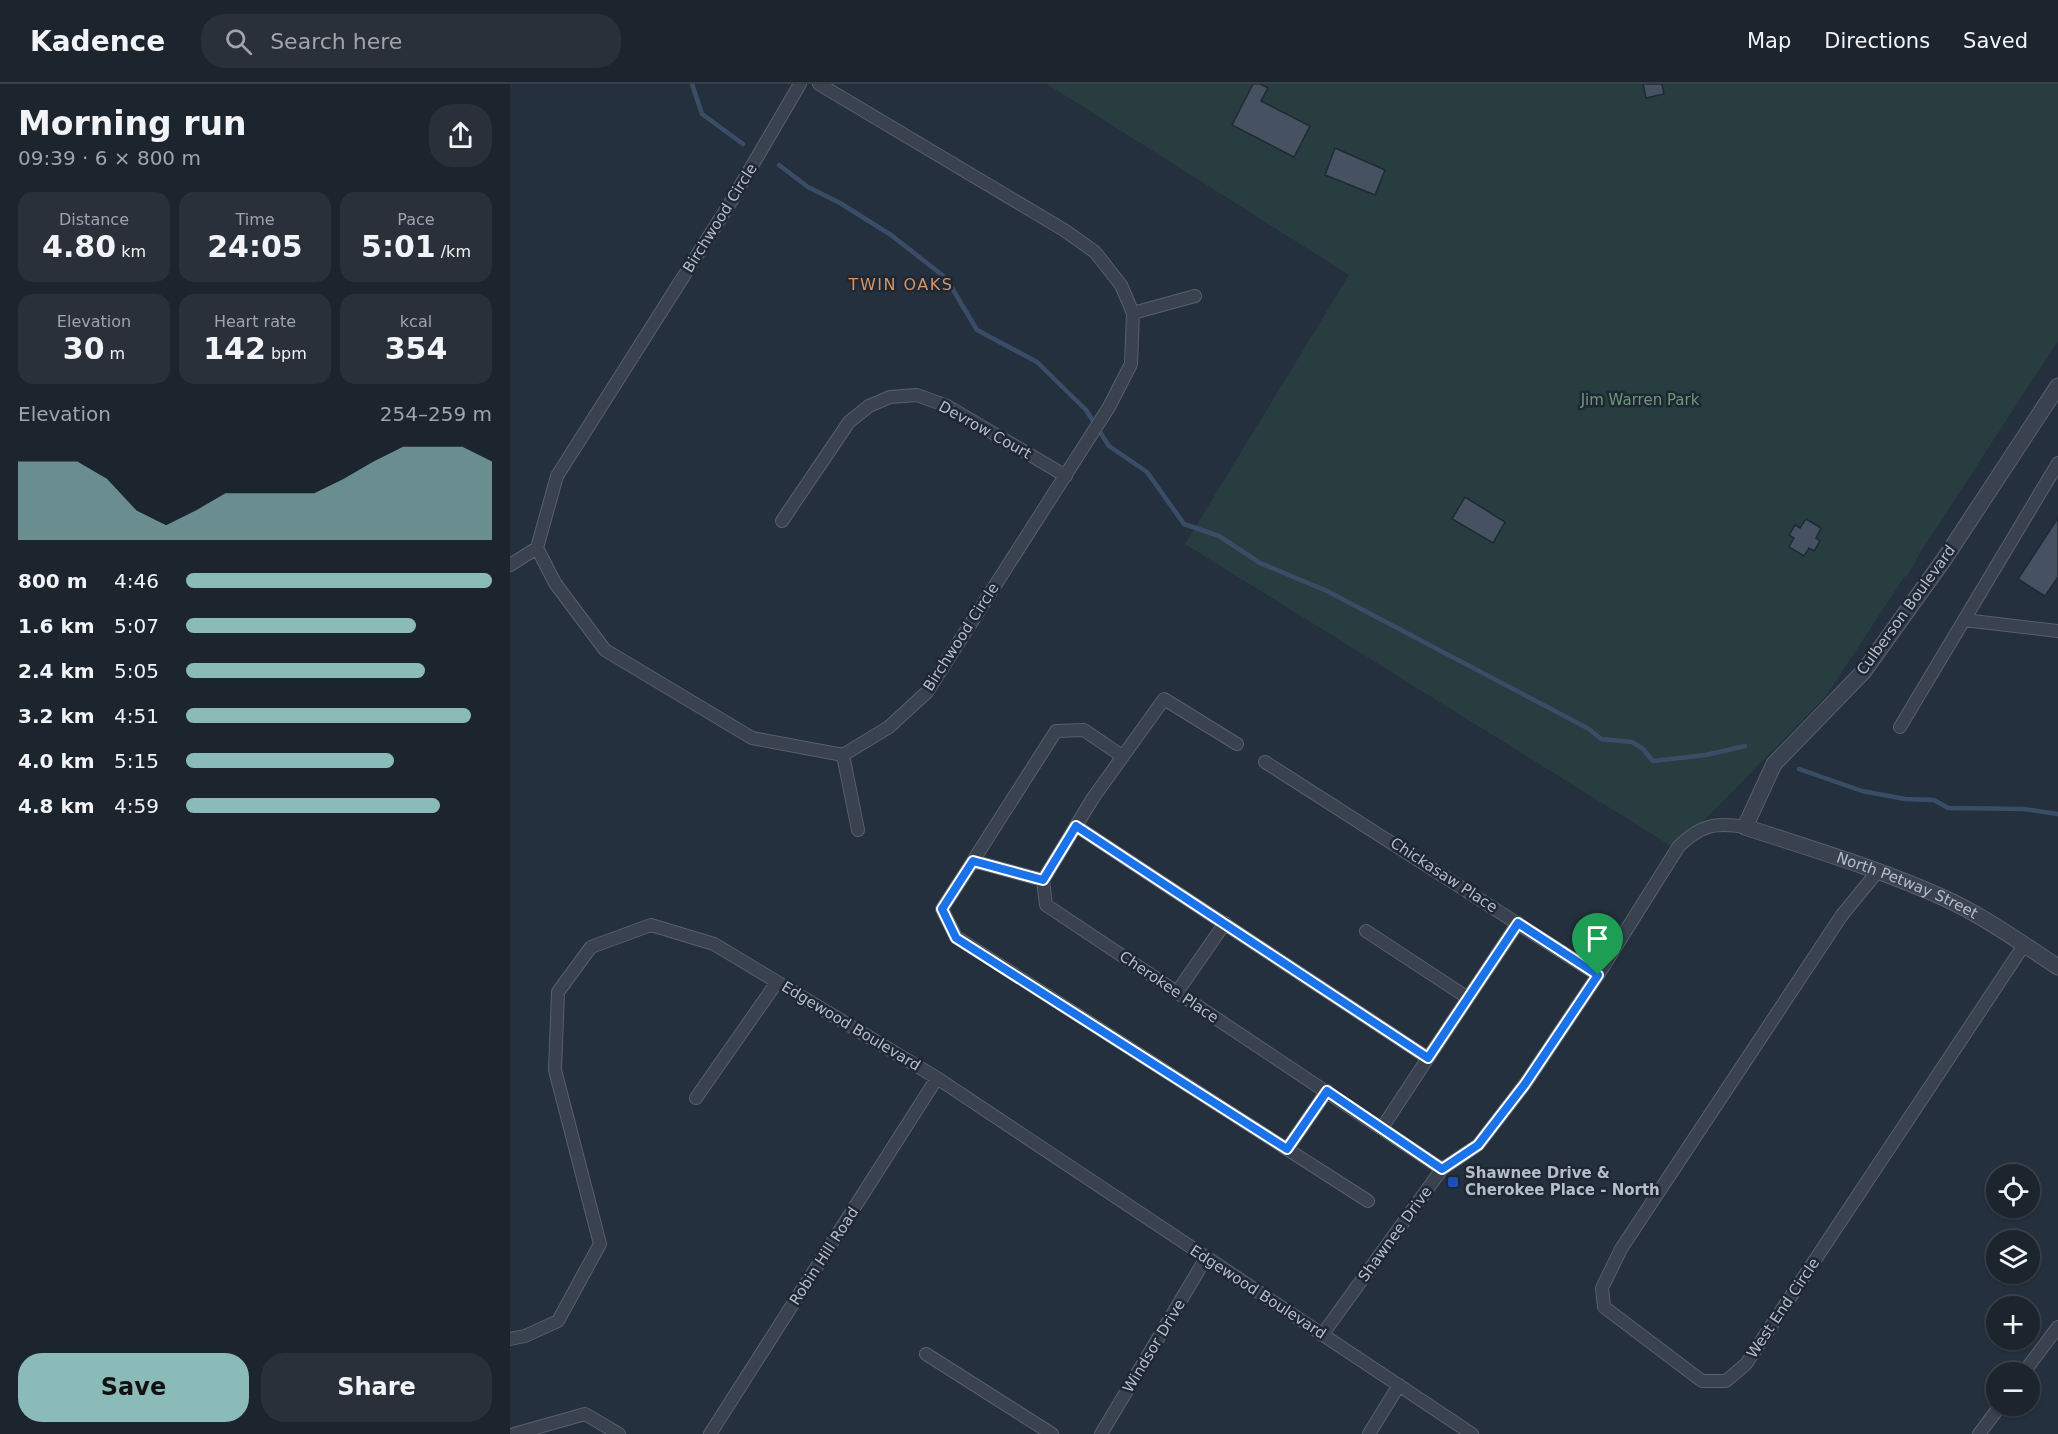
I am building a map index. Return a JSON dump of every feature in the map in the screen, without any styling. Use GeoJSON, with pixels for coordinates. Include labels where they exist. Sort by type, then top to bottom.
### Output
{"type":"FeatureCollection","features":[{"type":"Feature","properties":{"kind":"street","name":"Birchwood Circle"},"geometry":{"type":"LineString","coordinates":[[537,548],[557,476],[732,200],[800,84]]}},
{"type":"Feature","properties":{"kind":"street","name":"Birchwood Circle"},"geometry":{"type":"LineString","coordinates":[[819,84],[1064,230],[1095,252],[1121,285],[1132,313],[1131,364],[1109,407],[927,692],[890,728],[843,754]]}},
{"type":"Feature","properties":{"kind":"street"},"geometry":{"type":"LineString","coordinates":[[1132,313],[1195,296]]}},
{"type":"Feature","properties":{"kind":"street","name":"Culberson Boulevard"},"geometry":{"type":"LineString","coordinates":[[1745,827],[1774,764],[1863,671],[1945,558],[2058,386]]}},
{"type":"Feature","properties":{"kind":"street","name":"Devrow Court"},"geometry":{"type":"LineString","coordinates":[[782,521],[849,422],[869,406],[890,397],[917,396],[947,406],[1066,476]]}},
{"type":"Feature","properties":{"kind":"street"},"geometry":{"type":"LineString","coordinates":[[1900,727],[2058,463]]}},
{"type":"Feature","properties":{"kind":"street"},"geometry":{"type":"LineString","coordinates":[[510,565],[537,548],[555,583],[605,650],[752,738],[843,754],[858,830]]}},
{"type":"Feature","properties":{"kind":"street"},"geometry":{"type":"LineString","coordinates":[[1964,620],[2058,631]]}},
{"type":"Feature","properties":{"kind":"street"},"geometry":{"type":"LineString","coordinates":[[973,861],[1043,880],[1124,752],[1164,699],[1237,744]]}},
{"type":"Feature","properties":{"kind":"street"},"geometry":{"type":"LineString","coordinates":[[1124,752],[1084,730],[1056,730],[942,909],[956,938],[1368,1201]]}},
{"type":"Feature","properties":{"kind":"street","name":"Chickasaw Place"},"geometry":{"type":"LineString","coordinates":[[1265,762],[1598,975]]}},
{"type":"Feature","properties":{"kind":"street","name":"Shawnee Drive"},"geometry":{"type":"LineString","coordinates":[[1322,1335],[1442,1169],[1478,1145],[1525,1084],[1598,975],[1679,846],[1705,826],[1727,824],[1745,827]]}},
{"type":"Feature","properties":{"kind":"street"},"geometry":{"type":"LineString","coordinates":[[1076,826],[1428,1058]]}},
{"type":"Feature","properties":{"kind":"street","name":"North Petway Street"},"geometry":{"type":"LineString","coordinates":[[1745,827],[1878,871],[1945,899],[2058,966]]}},
{"type":"Feature","properties":{"kind":"street","name":"West End Circle"},"geometry":{"type":"LineString","coordinates":[[1878,871],[1842,915],[1628,1239],[1602,1288],[1604,1307],[1702,1381],[1726,1381],[1746,1364],[2024,945]]}},
{"type":"Feature","properties":{"kind":"street","name":"Cherokee Place"},"geometry":{"type":"LineString","coordinates":[[1043,880],[1046,905],[1442,1169]]}},
{"type":"Feature","properties":{"kind":"street"},"geometry":{"type":"LineString","coordinates":[[1177,992],[1224,923]]}},
{"type":"Feature","properties":{"kind":"street"},"geometry":{"type":"LineString","coordinates":[[1382,1128],[1518,923]]}},
{"type":"Feature","properties":{"kind":"street","name":"Edgewood Boulevard"},"geometry":{"type":"LineString","coordinates":[[510,1339],[525,1336],[558,1321],[600,1245],[555,1070],[558,992],[591,947],[651,925],[714,944],[937,1078],[1472,1434]]}},
{"type":"Feature","properties":{"kind":"street"},"geometry":{"type":"LineString","coordinates":[[1366,931],[1468,999]]}},
{"type":"Feature","properties":{"kind":"street"},"geometry":{"type":"LineString","coordinates":[[696,1098],[777,982]]}},
{"type":"Feature","properties":{"kind":"street","name":"Robin Hill Road"},"geometry":{"type":"LineString","coordinates":[[710,1434],[937,1078]]}},
{"type":"Feature","properties":{"kind":"street"},"geometry":{"type":"LineString","coordinates":[[1287,1149],[1327,1091]]}},
{"type":"Feature","properties":{"kind":"street","name":"Windsor Drive"},"geometry":{"type":"LineString","coordinates":[[1101,1434],[1206,1258]]}},
{"type":"Feature","properties":{"kind":"street"},"geometry":{"type":"LineString","coordinates":[[2032,1362],[2058,1327]]}},
{"type":"Feature","properties":{"kind":"street"},"geometry":{"type":"LineString","coordinates":[[926,1354],[1052,1434]]}},
{"type":"Feature","properties":{"kind":"street"},"geometry":{"type":"LineString","coordinates":[[1369,1434],[1399,1385]]}},
{"type":"Feature","properties":{"kind":"street"},"geometry":{"type":"LineString","coordinates":[[514,1434],[585,1414],[619,1434]]}},
{"type":"Feature","properties":{"kind":"street"},"geometry":{"type":"LineString","coordinates":[[1979,1434],[1992,1416]]}},
{"type":"Feature","properties":{"kind":"green space","name":"Jim Warren Park"},"geometry":{"type":"Polygon","coordinates":[[[1047,84],[2058,84],[2058,341],[1920,553],[1907,577],[1905,576],[1826,696],[1676,849],[1185,544],[1349,275],[1047,84]]]}},
{"type":"Feature","properties":{"kind":"building"},"geometry":{"type":"Polygon","coordinates":[[[1253,84],[1260,84],[1268,88],[1261,101],[1310,126],[1294,157],[1232,125],[1253,84]]]}},
{"type":"Feature","properties":{"kind":"building"},"geometry":{"type":"Polygon","coordinates":[[[1643,84],[1662,84],[1664,94],[1646,98],[1643,84]]]}},
{"type":"Feature","properties":{"kind":"building"},"geometry":{"type":"Polygon","coordinates":[[[1335,148],[1385,170],[1375,195],[1325,175],[1335,148]]]}},
{"type":"Feature","properties":{"kind":"building"},"geometry":{"type":"Polygon","coordinates":[[[1465,497],[1505,522],[1493,543],[1452,519],[1465,497]]]}},
{"type":"Feature","properties":{"kind":"building"},"geometry":{"type":"Polygon","coordinates":[[[2058,518],[2058,577],[2045,596],[2018,579],[2058,518]]]}},
{"type":"Feature","properties":{"kind":"building"},"geometry":{"type":"Polygon","coordinates":[[[1806,519],[1821,528],[1816,538],[1820,541],[1814,551],[1809,548],[1804,556],[1789,547],[1794,538],[1789,535],[1795,525],[1800,528],[1806,519]]]}},
{"type":"Feature","properties":{"kind":"waterway"},"geometry":{"type":"LineString","coordinates":[[692,84],[702,114],[743,144]]}},
{"type":"Feature","properties":{"kind":"waterway"},"geometry":{"type":"LineString","coordinates":[[779,165],[808,187],[840,203],[891,235],[946,278],[977,330],[1037,362],[1086,410],[1109,446],[1147,472],[1184,524],[1219,536],[1260,563],[1327,591],[1589,729],[1601,739],[1632,742],[1643,749],[1653,761],[1706,755],[1745,746]]}},
{"type":"Feature","properties":{"kind":"waterway"},"geometry":{"type":"LineString","coordinates":[[1799,769],[1862,791],[1905,799],[1934,800],[1948,808],[2024,809],[2058,814]]}},
{"type":"Feature","properties":{"kind":"place","name":"Shawnee Drive & Cherokee Place - North"},"geometry":{"type":"Point","coordinates":[1453,1182]}},
{"type":"Feature","properties":{"kind":"district","name":"TWIN OAKS"},"geometry":{"type":"Point","coordinates":[901,284]}},
{"type":"Feature","properties":{"kind":"route"},"geometry":{"type":"LineString","coordinates":[[1076,826],[1428,1058],[1518,923],[1598,975],[1525,1084],[1478,1145],[1442,1169],[1327,1091],[1287,1149],[956,938],[942,909],[973,861],[1043,880],[1076,826]]}}]}
